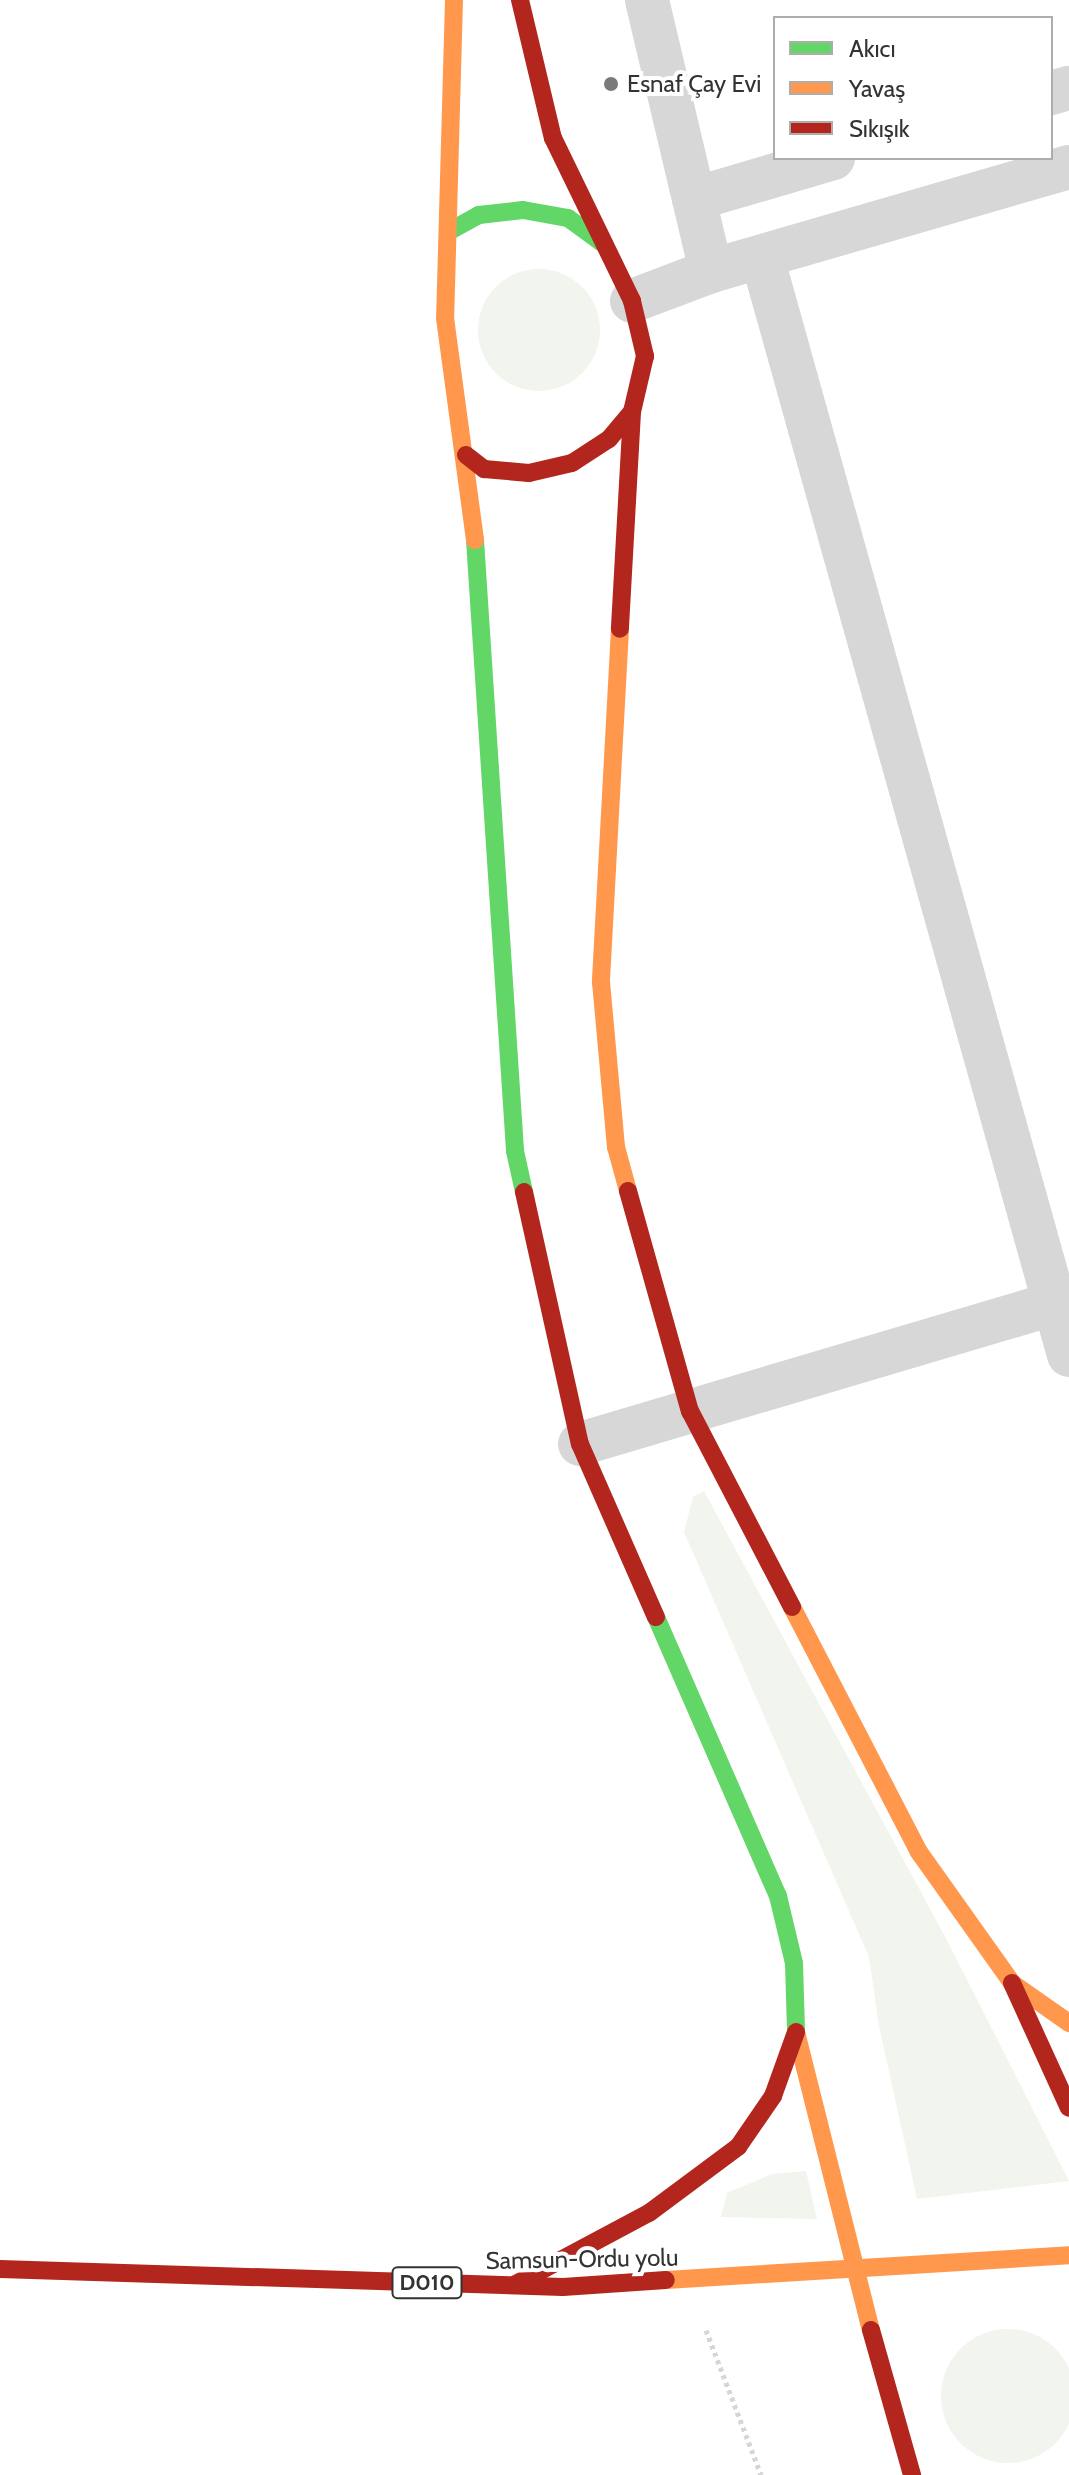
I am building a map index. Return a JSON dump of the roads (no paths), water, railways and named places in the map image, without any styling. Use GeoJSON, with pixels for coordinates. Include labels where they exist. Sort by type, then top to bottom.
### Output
{"type":"FeatureCollection","features":[{"type":"Feature","properties":{"kind":"main road"},"geometry":{"type":"LineString","coordinates":[[454,0],[445,318],[466,455],[497,827],[515,1151],[580,1444],[778,1896],[794,1963],[796,2032],[854,2273],[912,2475]]}},
{"type":"Feature","properties":{"kind":"main road"},"geometry":{"type":"LineString","coordinates":[[520,0],[553,138],[632,301],[645,356],[632,412],[601,982],[616,1147],[690,1411],[919,1852],[1012,1983],[1069,2108]]}},
{"type":"Feature","properties":{"kind":"main road"},"geometry":{"type":"LineString","coordinates":[[448,232],[479,215],[523,210],[568,218],[602,243]]}},
{"type":"Feature","properties":{"kind":"main road"},"geometry":{"type":"LineString","coordinates":[[466,455],[484,469],[529,473],[572,463],[609,439],[632,412]]}},
{"type":"Feature","properties":{"kind":"main road"},"geometry":{"type":"LineString","coordinates":[[1012,1983],[1069,2023]]}},
{"type":"Feature","properties":{"kind":"main road"},"geometry":{"type":"LineString","coordinates":[[513,2286],[649,2213],[738,2147],[773,2096],[796,2032]]}},
{"type":"Feature","properties":{"kind":"main road","name":"Samsun-Ordu yolu"},"geometry":{"type":"LineString","coordinates":[[0,2269],[513,2286],[854,2273],[1069,2255]]}},
{"type":"Feature","properties":{"kind":"street"},"geometry":{"type":"LineString","coordinates":[[647,0],[711,271]]}},
{"type":"Feature","properties":{"kind":"street"},"geometry":{"type":"LineString","coordinates":[[694,199],[826,160]]}},
{"type":"Feature","properties":{"kind":"street"},"geometry":{"type":"LineString","coordinates":[[632,301],[711,271],[1069,167]]}},
{"type":"Feature","properties":{"kind":"street"},"geometry":{"type":"LineString","coordinates":[[762,257],[1061,1302],[1069,1355]]}},
{"type":"Feature","properties":{"kind":"street"},"geometry":{"type":"LineString","coordinates":[[580,1444],[1061,1302]]}},
{"type":"Feature","properties":{"kind":"place","name":"Esnaf Çay Evi"},"geometry":{"type":"Point","coordinates":[611,84]}}]}
